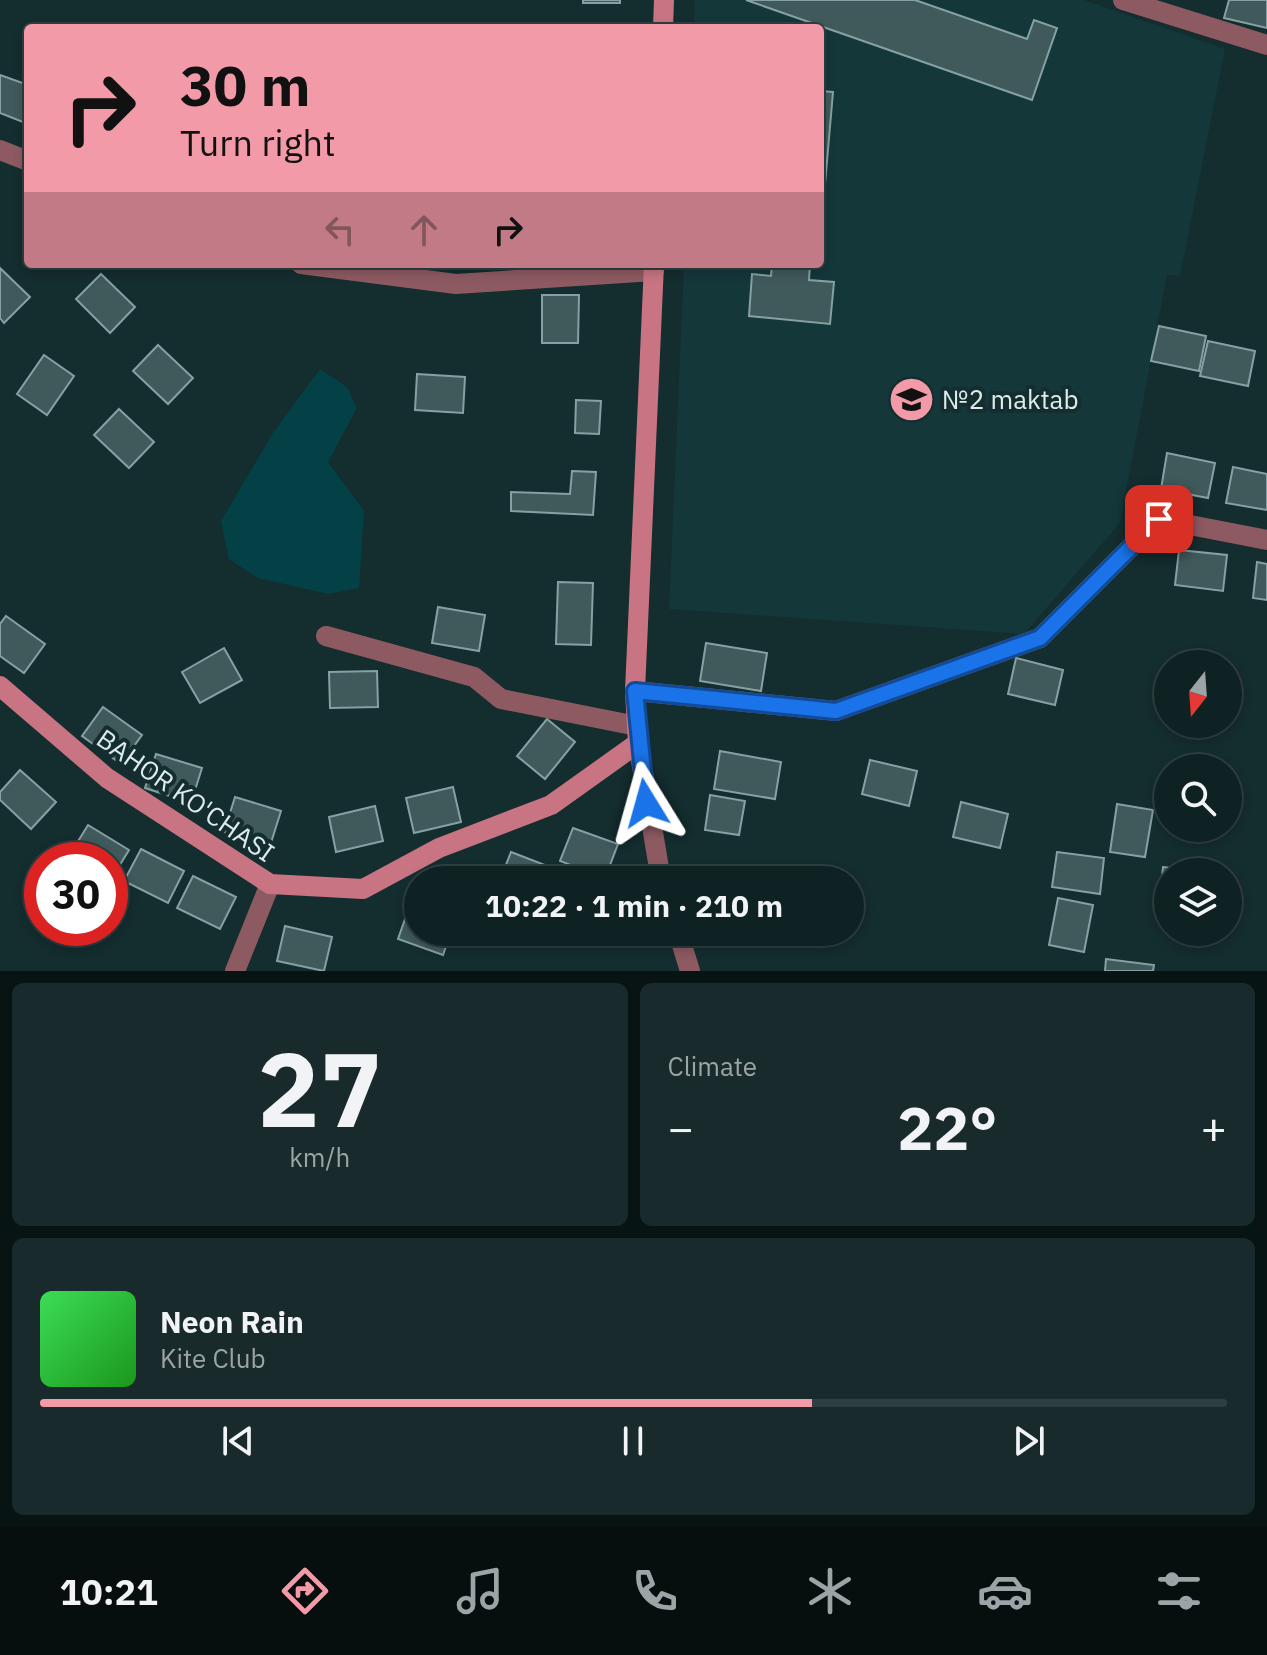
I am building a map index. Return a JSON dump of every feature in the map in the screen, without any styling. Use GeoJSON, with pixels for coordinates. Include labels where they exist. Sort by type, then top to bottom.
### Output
{"type":"FeatureCollection","features":[{"type":"Feature","properties":{"kind":"street"},"geometry":{"type":"LineString","coordinates":[[663,24],[664,0]]}},
{"type":"Feature","properties":{"kind":"street"},"geometry":{"type":"LineString","coordinates":[[1123,0],[1267,45]]}},
{"type":"Feature","properties":{"kind":"street"},"geometry":{"type":"LineString","coordinates":[[0,150],[24,159]]}},
{"type":"Feature","properties":{"kind":"street"},"geometry":{"type":"LineString","coordinates":[[332,268],[456,284],[654,268],[635,691],[637,734],[656,866]]}},
{"type":"Feature","properties":{"kind":"street"},"geometry":{"type":"LineString","coordinates":[[635,691],[836,711],[1040,638],[1159,519],[1267,540]]}},
{"type":"Feature","properties":{"kind":"street"},"geometry":{"type":"LineString","coordinates":[[326,636],[474,677],[501,699],[637,734]]}},
{"type":"Feature","properties":{"kind":"street","name":"BAHOR KO'CHASI"},"geometry":{"type":"LineString","coordinates":[[0,686],[107,778],[270,884]]}},
{"type":"Feature","properties":{"kind":"street"},"geometry":{"type":"LineString","coordinates":[[235,971],[270,884],[363,889],[439,848],[551,805],[637,734]]}},
{"type":"Feature","properties":{"kind":"street"},"geometry":{"type":"LineString","coordinates":[[682,946],[690,971]]}},
{"type":"Feature","properties":{"kind":"shaded area","name":"№2 maktab"},"geometry":{"type":"Polygon","coordinates":[[[695,0],[1084,0],[1225,49],[1180,276],[1167,275],[1120,523],[1024,634],[669,609],[684,268],[824,268],[824,24],[694,24],[695,0]]]}},
{"type":"Feature","properties":{"kind":"shaded area"},"geometry":{"type":"Polygon","coordinates":[[[320,369],[347,387],[357,408],[328,462],[364,511],[359,588],[328,594],[258,578],[229,559],[221,521],[273,433],[320,369]]]}},
{"type":"Feature","properties":{"kind":"building"},"geometry":{"type":"Polygon","coordinates":[[[583,0],[620,0],[620,3],[583,3],[583,0]]]}},
{"type":"Feature","properties":{"kind":"building"},"geometry":{"type":"Polygon","coordinates":[[[746,0],[915,0],[1027,39],[1034,20],[1057,28],[1032,100],[824,27],[824,24],[815,24],[746,0]]]}},
{"type":"Feature","properties":{"kind":"building"},"geometry":{"type":"Polygon","coordinates":[[[1229,0],[1267,0],[1267,28],[1224,18],[1229,0]]]}},
{"type":"Feature","properties":{"kind":"building"},"geometry":{"type":"Polygon","coordinates":[[[0,75],[24,84],[24,122],[0,113],[0,75]]]}},
{"type":"Feature","properties":{"kind":"building"},"geometry":{"type":"Polygon","coordinates":[[[824,91],[833,92],[824,196],[824,91]]]}},
{"type":"Feature","properties":{"kind":"building"},"geometry":{"type":"Polygon","coordinates":[[[0,268],[30,297],[4,323],[0,318],[0,268]]]}},
{"type":"Feature","properties":{"kind":"building"},"geometry":{"type":"Polygon","coordinates":[[[772,268],[810,268],[809,280],[834,282],[830,324],[749,316],[752,274],[771,276],[772,268]]]}},
{"type":"Feature","properties":{"kind":"building"},"geometry":{"type":"Polygon","coordinates":[[[101,274],[135,307],[110,333],[76,299],[101,274]]]}},
{"type":"Feature","properties":{"kind":"building"},"geometry":{"type":"Polygon","coordinates":[[[542,295],[579,295],[578,343],[542,343],[542,295]]]}},
{"type":"Feature","properties":{"kind":"building"},"geometry":{"type":"Polygon","coordinates":[[[1159,326],[1206,336],[1199,371],[1151,361],[1159,326]]]}},
{"type":"Feature","properties":{"kind":"building"},"geometry":{"type":"Polygon","coordinates":[[[1208,341],[1255,351],[1248,386],[1200,376],[1208,341]]]}},
{"type":"Feature","properties":{"kind":"building"},"geometry":{"type":"Polygon","coordinates":[[[158,345],[193,378],[168,404],[133,371],[158,345]]]}},
{"type":"Feature","properties":{"kind":"building"},"geometry":{"type":"Polygon","coordinates":[[[44,355],[74,376],[47,415],[17,394],[44,355]]]}},
{"type":"Feature","properties":{"kind":"building"},"geometry":{"type":"Polygon","coordinates":[[[417,374],[465,377],[463,413],[415,410],[417,374]]]}},
{"type":"Feature","properties":{"kind":"building"},"geometry":{"type":"Polygon","coordinates":[[[576,400],[601,401],[599,434],[575,433],[576,400]]]}},
{"type":"Feature","properties":{"kind":"building"},"geometry":{"type":"Polygon","coordinates":[[[119,409],[154,442],[129,468],[94,435],[119,409]]]}},
{"type":"Feature","properties":{"kind":"building"},"geometry":{"type":"Polygon","coordinates":[[[1167,453],[1215,463],[1208,498],[1161,489],[1167,453]]]}},
{"type":"Feature","properties":{"kind":"building"},"geometry":{"type":"Polygon","coordinates":[[[1233,467],[1267,474],[1267,510],[1226,503],[1233,467]]]}},
{"type":"Feature","properties":{"kind":"building"},"geometry":{"type":"Polygon","coordinates":[[[572,471],[596,472],[593,515],[511,511],[511,492],[570,494],[572,471]]]}},
{"type":"Feature","properties":{"kind":"building"},"geometry":{"type":"Polygon","coordinates":[[[1179,550],[1227,555],[1223,591],[1175,585],[1179,550]]]}},
{"type":"Feature","properties":{"kind":"building"},"geometry":{"type":"Polygon","coordinates":[[[1257,562],[1267,564],[1267,600],[1253,598],[1257,562]]]}},
{"type":"Feature","properties":{"kind":"building"},"geometry":{"type":"Polygon","coordinates":[[[558,582],[593,583],[591,645],[556,644],[558,582]]]}},
{"type":"Feature","properties":{"kind":"building"},"geometry":{"type":"Polygon","coordinates":[[[438,607],[485,615],[479,651],[432,643],[438,607]]]}},
{"type":"Feature","properties":{"kind":"building"},"geometry":{"type":"Polygon","coordinates":[[[6,616],[45,644],[24,673],[0,656],[0,624],[6,616]]]}},
{"type":"Feature","properties":{"kind":"building"},"geometry":{"type":"Polygon","coordinates":[[[706,643],[767,653],[761,691],[700,681],[706,643]]]}},
{"type":"Feature","properties":{"kind":"building"},"geometry":{"type":"Polygon","coordinates":[[[224,648],[242,680],[200,703],[182,672],[224,648]]]}},
{"type":"Feature","properties":{"kind":"building"},"geometry":{"type":"Polygon","coordinates":[[[1016,658],[1063,670],[1055,705],[1008,694],[1016,658]]]}},
{"type":"Feature","properties":{"kind":"building"},"geometry":{"type":"Polygon","coordinates":[[[377,671],[378,707],[330,708],[329,672],[377,671]]]}},
{"type":"Feature","properties":{"kind":"building"},"geometry":{"type":"Polygon","coordinates":[[[103,707],[142,735],[121,764],[82,736],[103,707]]]}},
{"type":"Feature","properties":{"kind":"building"},"geometry":{"type":"Polygon","coordinates":[[[547,719],[575,742],[545,779],[517,756],[547,719]]]}},
{"type":"Feature","properties":{"kind":"building"},"geometry":{"type":"Polygon","coordinates":[[[720,751],[781,762],[775,799],[714,789],[720,751]]]}},
{"type":"Feature","properties":{"kind":"building"},"geometry":{"type":"Polygon","coordinates":[[[156,754],[202,768],[191,803],[145,788],[156,754]]]}},
{"type":"Feature","properties":{"kind":"building"},"geometry":{"type":"Polygon","coordinates":[[[870,760],[917,771],[909,806],[862,794],[870,760]]]}},
{"type":"Feature","properties":{"kind":"building"},"geometry":{"type":"Polygon","coordinates":[[[20,770],[56,802],[31,829],[0,800],[0,792],[20,770]]]}},
{"type":"Feature","properties":{"kind":"building"},"geometry":{"type":"Polygon","coordinates":[[[453,787],[461,822],[414,833],[406,798],[453,787]]]}},
{"type":"Feature","properties":{"kind":"building"},"geometry":{"type":"Polygon","coordinates":[[[710,795],[745,801],[739,835],[705,830],[710,795]]]}},
{"type":"Feature","properties":{"kind":"building"},"geometry":{"type":"Polygon","coordinates":[[[235,797],[281,811],[270,846],[224,832],[235,797]]]}},
{"type":"Feature","properties":{"kind":"building"},"geometry":{"type":"Polygon","coordinates":[[[961,802],[1008,814],[1000,848],[953,837],[961,802]]]}},
{"type":"Feature","properties":{"kind":"building"},"geometry":{"type":"Polygon","coordinates":[[[1117,804],[1153,810],[1145,857],[1110,852],[1117,804]]]}},
{"type":"Feature","properties":{"kind":"building"},"geometry":{"type":"Polygon","coordinates":[[[375,806],[383,841],[336,852],[329,817],[375,806]]]}},
{"type":"Feature","properties":{"kind":"building"},"geometry":{"type":"Polygon","coordinates":[[[88,825],[116,842],[78,842],[88,825]]]}},
{"type":"Feature","properties":{"kind":"building"},"geometry":{"type":"Polygon","coordinates":[[[573,828],[618,844],[610,866],[573,866],[560,861],[573,828]]]}},
{"type":"Feature","properties":{"kind":"building"},"geometry":{"type":"Polygon","coordinates":[[[141,849],[184,871],[168,903],[128,883],[128,873],[141,849]]]}},
{"type":"Feature","properties":{"kind":"building"},"geometry":{"type":"Polygon","coordinates":[[[511,852],[545,865],[545,866],[506,866],[511,852]]]}},
{"type":"Feature","properties":{"kind":"building"},"geometry":{"type":"Polygon","coordinates":[[[1057,852],[1104,858],[1100,894],[1052,887],[1057,852]]]}},
{"type":"Feature","properties":{"kind":"building"},"geometry":{"type":"Polygon","coordinates":[[[193,876],[236,897],[220,929],[177,908],[193,876]]]}},
{"type":"Feature","properties":{"kind":"building"},"geometry":{"type":"Polygon","coordinates":[[[1058,898],[1093,905],[1084,952],[1049,945],[1058,898]]]}},
{"type":"Feature","properties":{"kind":"building"},"geometry":{"type":"Polygon","coordinates":[[[404,922],[404,941],[398,939],[404,922]]]}},
{"type":"Feature","properties":{"kind":"building"},"geometry":{"type":"Polygon","coordinates":[[[285,926],[332,937],[324,971],[277,961],[285,926]]]}},
{"type":"Feature","properties":{"kind":"building"},"geometry":{"type":"Polygon","coordinates":[[[418,946],[446,946],[443,955],[418,946]]]}},
{"type":"Feature","properties":{"kind":"building"},"geometry":{"type":"Polygon","coordinates":[[[1106,959],[1154,965],[1153,971],[1105,971],[1106,959]]]}},
{"type":"Feature","properties":{"kind":"place","name":"№2 maktab"},"geometry":{"type":"Point","coordinates":[911,399]}},
{"type":"Feature","properties":{"kind":"route"},"geometry":{"type":"LineString","coordinates":[[646,803],[635,691],[836,711],[1040,638],[1159,519]]}}]}
